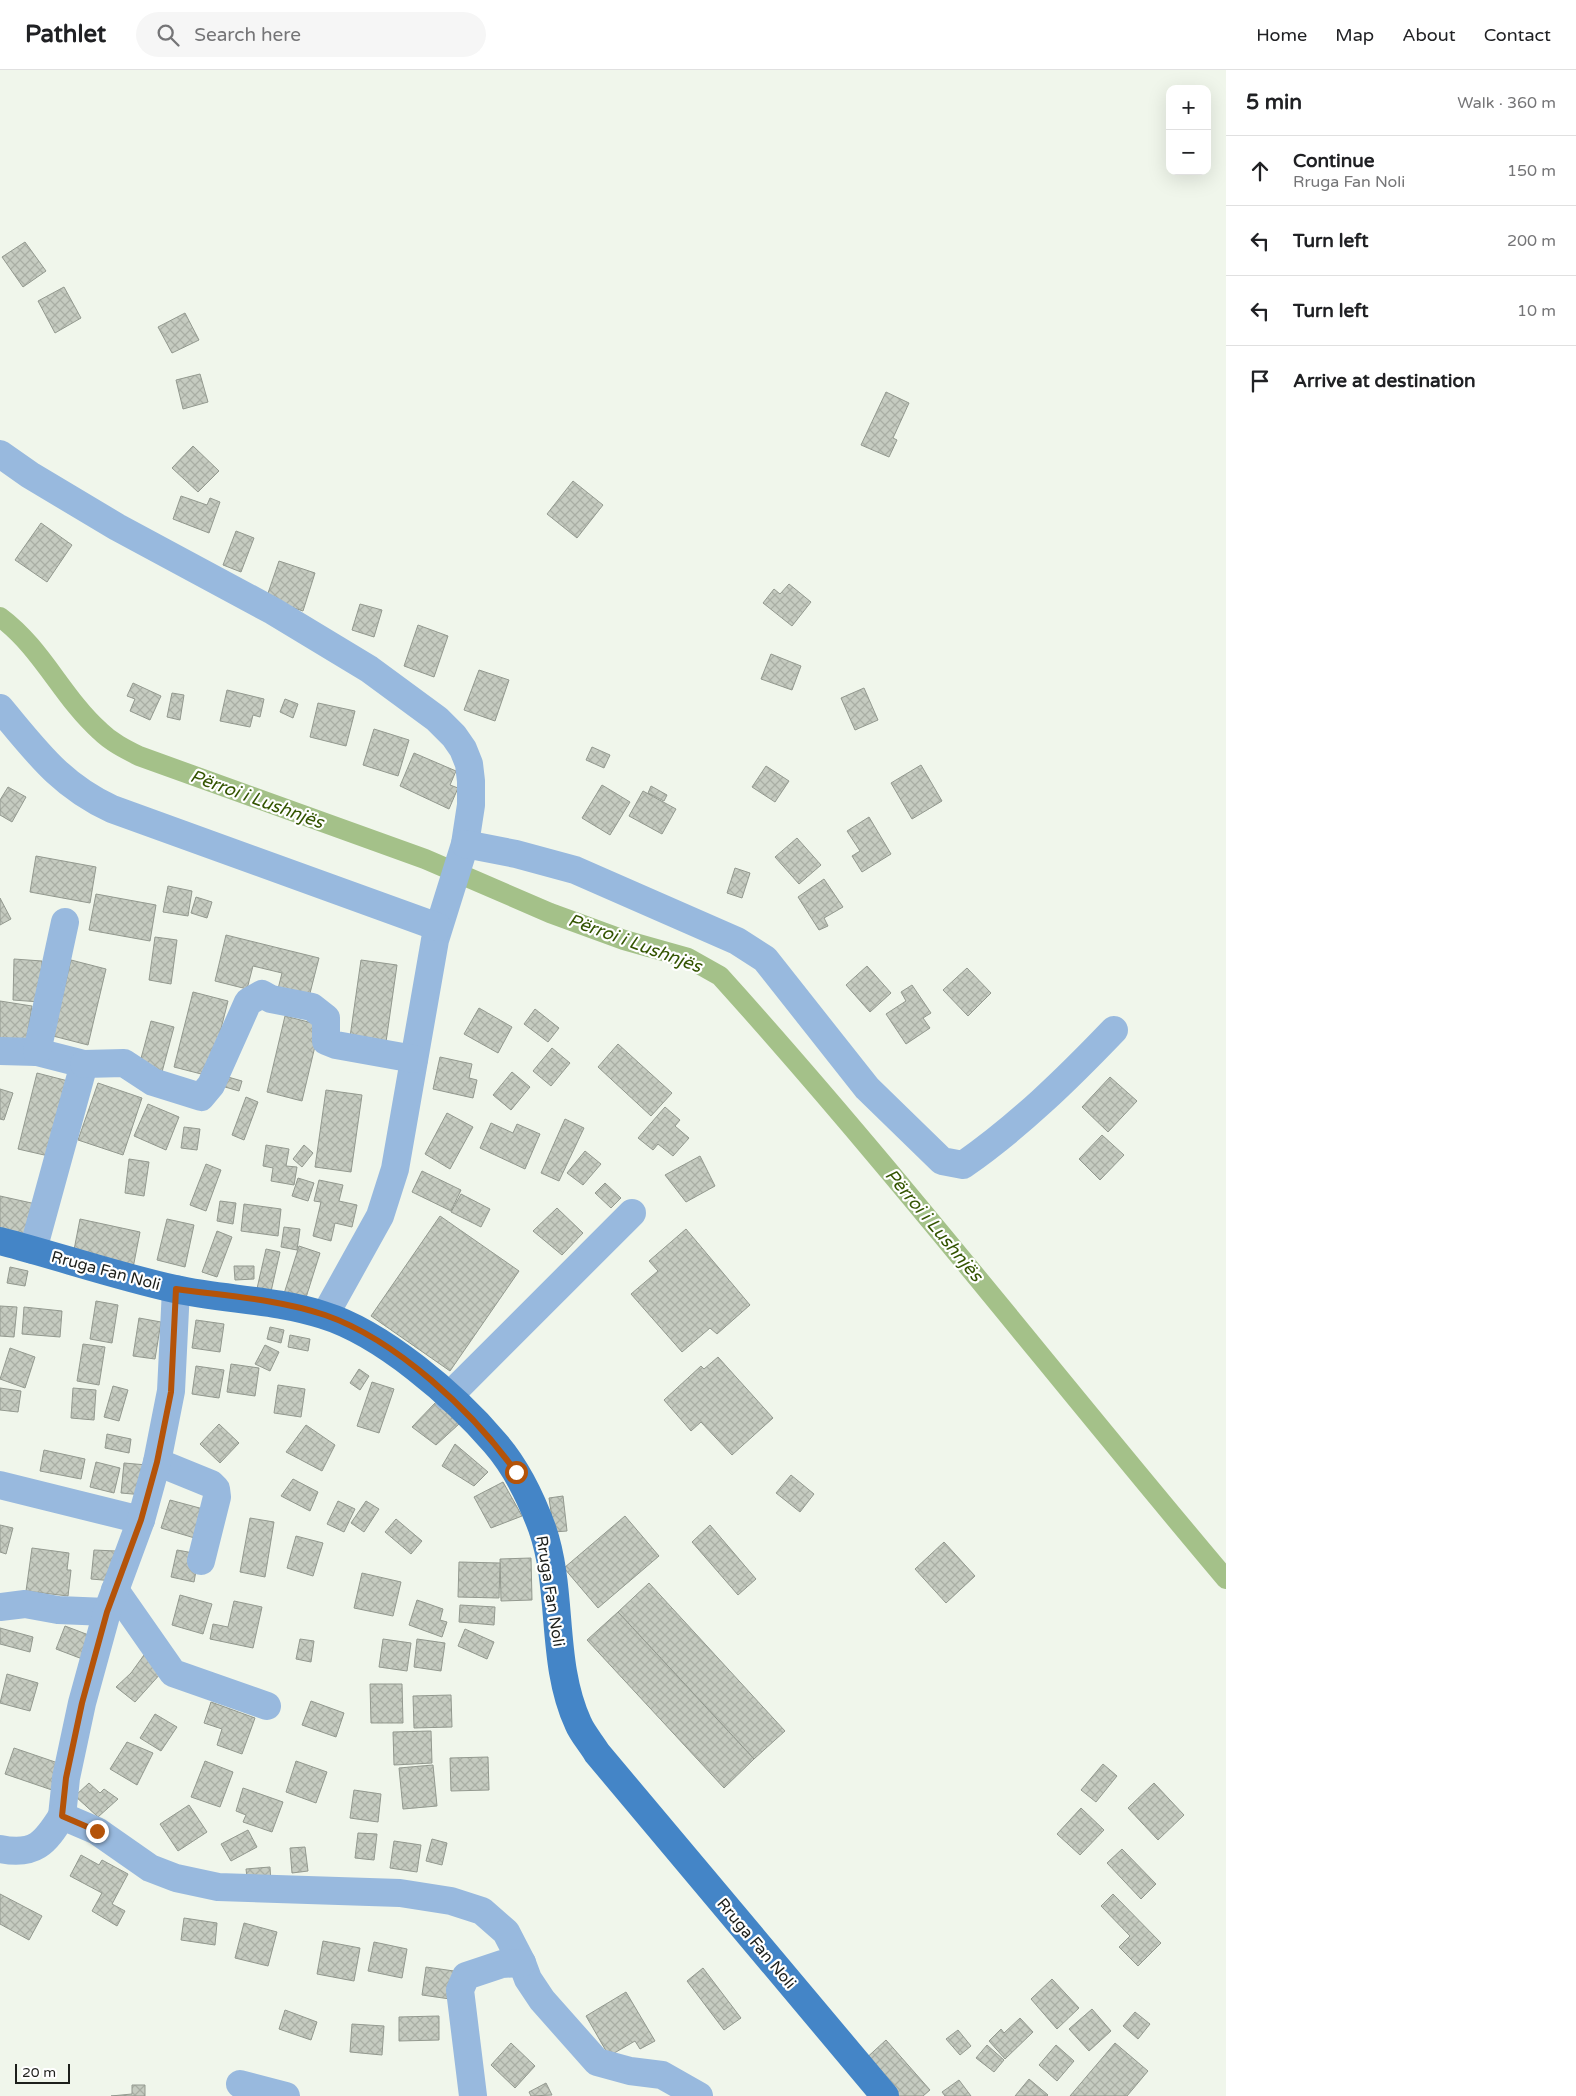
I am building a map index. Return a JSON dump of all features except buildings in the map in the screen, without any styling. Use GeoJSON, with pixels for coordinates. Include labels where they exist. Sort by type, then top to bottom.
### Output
{"type":"FeatureCollection","features":[{"type":"Feature","properties":{"kind":"main road","name":"Rruga Fan Noli"},"geometry":{"type":"LineString","coordinates":[[0,1241],[176,1289],[283,1304],[324,1315],[368,1335],[423,1374],[448,1397],[496,1444],[516,1472],[543,1530],[551,1568],[562,1671],[570,1703],[579,1725],[597,1752],[885,2096]]}},
{"type":"Feature","properties":{"kind":"street"},"geometry":{"type":"LineString","coordinates":[[0,454],[100,517],[273,612],[369,669],[437,719],[464,749],[469,764],[471,804],[465,848],[441,918],[414,1059],[404,1128],[389,1192],[370,1236],[324,1315]]}},
{"type":"Feature","properties":{"kind":"street"},"geometry":{"type":"LineString","coordinates":[[0,708],[62,779],[90,799],[112,809],[441,918]]}},
{"type":"Feature","properties":{"kind":"street"},"geometry":{"type":"LineString","coordinates":[[465,848],[516,854],[575,870],[738,941],[754,951],[765,959],[867,1088],[942,1161],[963,1165],[991,1146],[1050,1095],[1114,1030]]}},
{"type":"Feature","properties":{"kind":"street"},"geometry":{"type":"LineString","coordinates":[[37,1052],[66,922]]}},
{"type":"Feature","properties":{"kind":"street"},"geometry":{"type":"LineString","coordinates":[[0,1051],[37,1052],[84,1064],[124,1063],[154,1082],[201,1097],[211,1085],[248,1002],[262,994],[271,999],[312,1007],[326,1018],[326,1041],[336,1045],[414,1059]]}},
{"type":"Feature","properties":{"kind":"street"},"geometry":{"type":"LineString","coordinates":[[33,1250],[84,1064]]}},
{"type":"Feature","properties":{"kind":"street"},"geometry":{"type":"LineString","coordinates":[[448,1397],[632,1213]]}},
{"type":"Feature","properties":{"kind":"street"},"geometry":{"type":"LineString","coordinates":[[0,1849],[28,1850],[46,1841],[62,1816],[66,1778],[82,1703],[111,1601],[141,1520],[157,1462],[171,1392],[176,1289]]}},
{"type":"Feature","properties":{"kind":"street"},"geometry":{"type":"LineString","coordinates":[[157,1462],[211,1484],[216,1489],[217,1497],[200,1561]]}},
{"type":"Feature","properties":{"kind":"street"},"geometry":{"type":"LineString","coordinates":[[0,1485],[141,1520]]}},
{"type":"Feature","properties":{"kind":"street"},"geometry":{"type":"LineString","coordinates":[[0,1607],[25,1604],[58,1610],[111,1601]]}},
{"type":"Feature","properties":{"kind":"street"},"geometry":{"type":"LineString","coordinates":[[111,1601],[172,1673],[267,1706]]}},
{"type":"Feature","properties":{"kind":"street"},"geometry":{"type":"LineString","coordinates":[[62,1816],[97,1831],[150,1868],[176,1878],[218,1887],[400,1893],[452,1901],[482,1911],[506,1932],[528,1978],[542,2000],[597,2062],[630,2071],[662,2075],[699,2096]]}},
{"type":"Feature","properties":{"kind":"street"},"geometry":{"type":"LineString","coordinates":[[473,2096],[460,1990],[466,1976],[502,1964],[522,1963]]}},
{"type":"Feature","properties":{"kind":"street"},"geometry":{"type":"LineString","coordinates":[[240,2084],[286,2096]]}},
{"type":"Feature","properties":{"kind":"waterway","name":"Përroi i Lushnjës"},"geometry":{"type":"LineString","coordinates":[[0,617],[28,643],[87,718],[109,739],[139,756],[425,859],[550,913],[624,940],[688,958],[720,976],[913,1199],[1226,1579]]}},
{"type":"Feature","properties":{"kind":"route"},"geometry":{"type":"LineString","coordinates":[[97,1831],[62,1816],[66,1778],[82,1703],[107,1612],[141,1520],[157,1462],[171,1392],[176,1289],[283,1304],[324,1315],[368,1335],[423,1374],[467,1414],[496,1444],[516,1472]]}}]}
